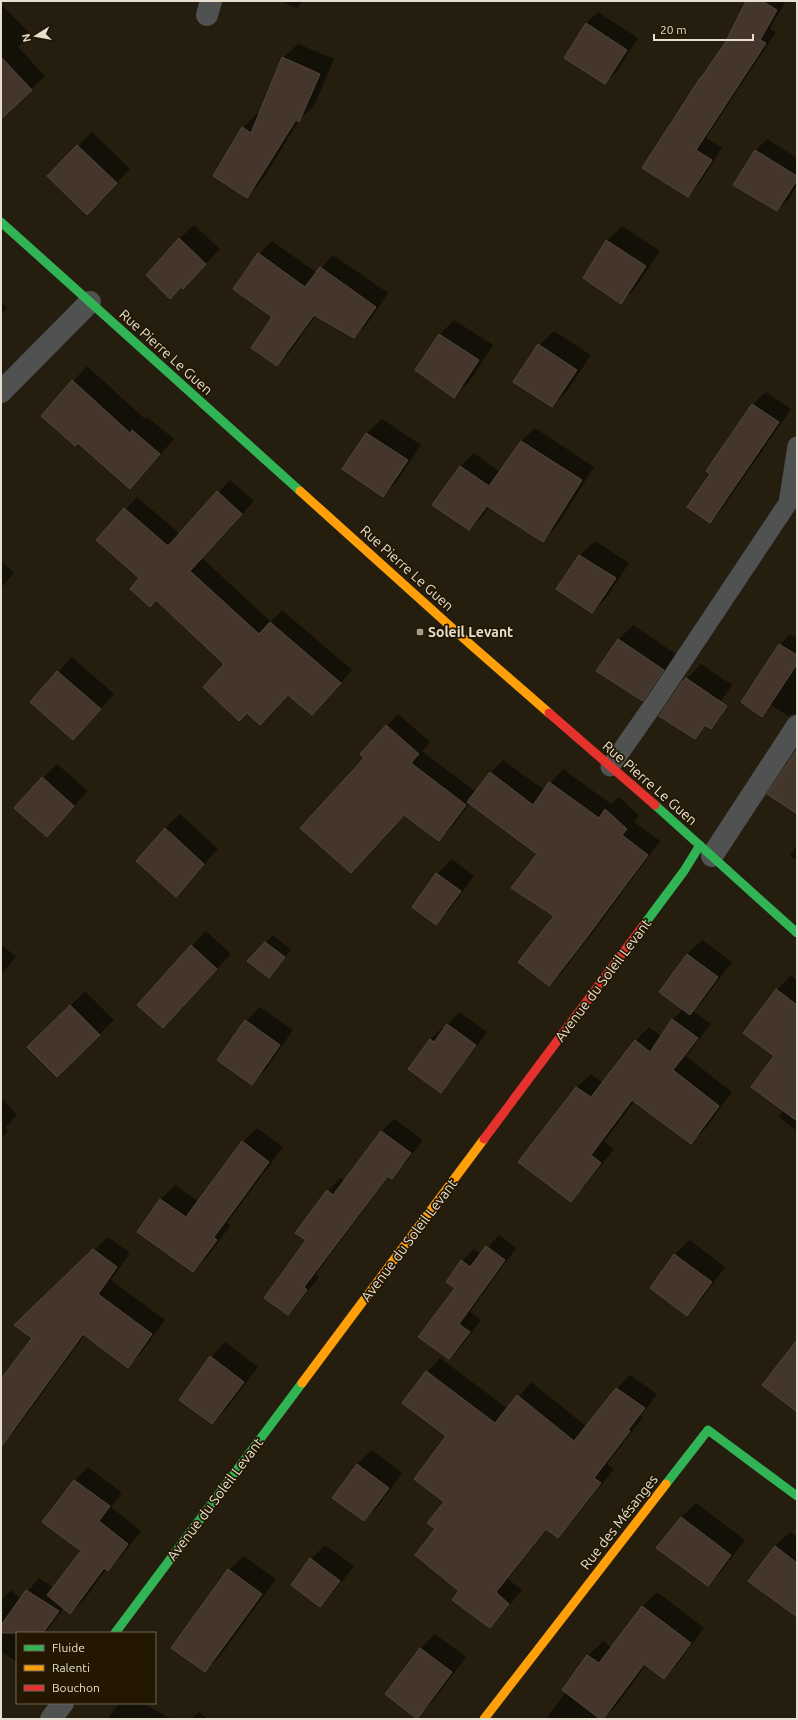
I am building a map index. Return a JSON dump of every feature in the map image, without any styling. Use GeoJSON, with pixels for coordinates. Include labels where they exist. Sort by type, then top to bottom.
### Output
{"type":"FeatureCollection","features":[{"type":"Feature","properties":{"kind":"street","name":"Rue Pierre Le Guen"},"geometry":{"type":"LineString","coordinates":[[1,222],[471,645],[706,850],[797,933]]}},
{"type":"Feature","properties":{"kind":"street"},"geometry":{"type":"LineString","coordinates":[[1,392],[90,302]]}},
{"type":"Feature","properties":{"kind":"street"},"geometry":{"type":"LineString","coordinates":[[706,850],[797,726]]}},
{"type":"Feature","properties":{"kind":"street","name":"Avenue du Soleil Levant"},"geometry":{"type":"LineString","coordinates":[[116,1632],[684,871],[706,850]]}},
{"type":"Feature","properties":{"kind":"street","name":"Rue des Mésanges"},"geometry":{"type":"LineString","coordinates":[[484,1719],[708,1430],[797,1496]]}},
{"type":"Feature","properties":{"kind":"street"},"geometry":{"type":"LineString","coordinates":[[51,1719],[62,1704]]}},
{"type":"Feature","properties":{"kind":"lane"},"geometry":{"type":"LineString","coordinates":[[610,767],[788,503],[797,446]]}},
{"type":"Feature","properties":{"kind":"building"},"geometry":{"type":"Polygon","coordinates":[[[746,1],[762,1],[777,10],[760,40],[766,43],[696,150],[712,160],[688,197],[642,168],[700,78],[725,43],[746,1]]]}},
{"type":"Feature","properties":{"kind":"building"},"geometry":{"type":"Polygon","coordinates":[[[586,23],[627,50],[605,84],[564,58],[586,23]]]}},
{"type":"Feature","properties":{"kind":"building"},"geometry":{"type":"Polygon","coordinates":[[[1,57],[32,90],[1,119],[1,57]]]}},
{"type":"Feature","properties":{"kind":"building"},"geometry":{"type":"Polygon","coordinates":[[[282,57],[320,74],[299,122],[296,120],[247,198],[213,176],[242,127],[251,133],[282,57]]]}},
{"type":"Feature","properties":{"kind":"building"},"geometry":{"type":"Polygon","coordinates":[[[77,145],[117,183],[87,215],[47,176],[77,145]]]}},
{"type":"Feature","properties":{"kind":"building"},"geometry":{"type":"Polygon","coordinates":[[[755,150],[797,176],[797,180],[777,211],[733,185],[755,150]]]}},
{"type":"Feature","properties":{"kind":"building"},"geometry":{"type":"Polygon","coordinates":[[[179,238],[206,264],[183,289],[181,287],[170,299],[146,275],[179,238]]]}},
{"type":"Feature","properties":{"kind":"building"},"geometry":{"type":"Polygon","coordinates":[[[606,240],[646,266],[621,304],[583,278],[606,240]]]}},
{"type":"Feature","properties":{"kind":"building"},"geometry":{"type":"Polygon","coordinates":[[[258,253],[305,287],[320,267],[376,307],[354,338],[314,315],[277,366],[251,348],[272,317],[233,289],[258,253]]]}},
{"type":"Feature","properties":{"kind":"building"},"geometry":{"type":"Polygon","coordinates":[[[439,334],[479,360],[454,398],[415,370],[439,334]]]}},
{"type":"Feature","properties":{"kind":"building"},"geometry":{"type":"Polygon","coordinates":[[[538,344],[577,370],[552,407],[513,382],[538,344]]]}},
{"type":"Feature","properties":{"kind":"building"},"geometry":{"type":"Polygon","coordinates":[[[72,380],[130,433],[132,430],[160,454],[130,489],[78,443],[75,446],[41,416],[72,380]]]}},
{"type":"Feature","properties":{"kind":"building"},"geometry":{"type":"Polygon","coordinates":[[[752,404],[779,422],[710,523],[687,507],[710,474],[706,471],[752,404]]]}},
{"type":"Feature","properties":{"kind":"building"},"geometry":{"type":"Polygon","coordinates":[[[366,433],[408,460],[383,497],[342,469],[366,433]]]}},
{"type":"Feature","properties":{"kind":"building"},"geometry":{"type":"Polygon","coordinates":[[[521,441],[582,480],[543,542],[487,506],[469,530],[432,505],[460,466],[489,486],[521,441]]]}},
{"type":"Feature","properties":{"kind":"building"},"geometry":{"type":"Polygon","coordinates":[[[217,491],[242,514],[190,571],[259,634],[270,622],[341,683],[312,715],[288,695],[260,725],[247,713],[239,721],[203,687],[224,664],[156,600],[150,607],[130,589],[139,578],[96,540],[124,508],[168,546],[217,491]]]}},
{"type":"Feature","properties":{"kind":"building"},"geometry":{"type":"Polygon","coordinates":[[[579,555],[616,578],[592,613],[556,589],[579,555]]]}},
{"type":"Feature","properties":{"kind":"building"},"geometry":{"type":"Polygon","coordinates":[[[618,639],[664,670],[643,701],[596,671],[618,639]]]}},
{"type":"Feature","properties":{"kind":"building"},"geometry":{"type":"Polygon","coordinates":[[[779,644],[797,655],[797,664],[762,717],[741,702],[779,644]]]}},
{"type":"Feature","properties":{"kind":"building"},"geometry":{"type":"Polygon","coordinates":[[[57,671],[101,709],[73,740],[30,702],[57,671]]]}},
{"type":"Feature","properties":{"kind":"building"},"geometry":{"type":"Polygon","coordinates":[[[686,678],[727,706],[711,729],[705,725],[695,739],[659,716],[686,678]]]}},
{"type":"Feature","properties":{"kind":"building"},"geometry":{"type":"Polygon","coordinates":[[[386,725],[419,754],[411,763],[466,805],[439,841],[404,815],[351,873],[300,828],[364,758],[360,754],[386,725]]]}},
{"type":"Feature","properties":{"kind":"building"},"geometry":{"type":"Polygon","coordinates":[[[797,749],[797,814],[767,794],[797,749]]]}},
{"type":"Feature","properties":{"kind":"building"},"geometry":{"type":"Polygon","coordinates":[[[490,772],[533,805],[549,782],[599,818],[605,809],[627,829],[622,835],[648,855],[549,986],[518,962],[554,916],[511,888],[537,854],[467,802],[490,772]]]}},
{"type":"Feature","properties":{"kind":"building"},"geometry":{"type":"Polygon","coordinates":[[[42,777],[74,806],[47,837],[14,808],[42,777]]]}},
{"type":"Feature","properties":{"kind":"building"},"geometry":{"type":"Polygon","coordinates":[[[165,828],[204,864],[176,897],[136,861],[165,828]]]}},
{"type":"Feature","properties":{"kind":"building"},"geometry":{"type":"Polygon","coordinates":[[[436,873],[461,891],[436,925],[412,907],[436,873]]]}},
{"type":"Feature","properties":{"kind":"building"},"geometry":{"type":"Polygon","coordinates":[[[265,942],[285,957],[269,978],[247,961],[265,942]]]}},
{"type":"Feature","properties":{"kind":"building"},"geometry":{"type":"Polygon","coordinates":[[[191,945],[217,969],[163,1028],[137,1005],[191,945]]]}},
{"type":"Feature","properties":{"kind":"building"},"geometry":{"type":"Polygon","coordinates":[[[687,954],[718,977],[690,1015],[659,992],[687,954]]]}},
{"type":"Feature","properties":{"kind":"building"},"geometry":{"type":"Polygon","coordinates":[[[776,989],[797,1005],[797,1121],[751,1087],[774,1056],[743,1033],[776,989]]]}},
{"type":"Feature","properties":{"kind":"building"},"geometry":{"type":"Polygon","coordinates":[[[70,1005],[100,1035],[57,1077],[27,1047],[70,1005]]]}},
{"type":"Feature","properties":{"kind":"building"},"geometry":{"type":"Polygon","coordinates":[[[672,1019],[698,1038],[673,1070],[719,1106],[691,1144],[632,1100],[591,1155],[601,1163],[571,1202],[518,1162],[576,1087],[591,1097],[635,1040],[650,1052],[672,1019]]]}},
{"type":"Feature","properties":{"kind":"building"},"geometry":{"type":"Polygon","coordinates":[[[245,1020],[280,1045],[252,1085],[217,1060],[245,1020]]]}},
{"type":"Feature","properties":{"kind":"building"},"geometry":{"type":"Polygon","coordinates":[[[447,1024],[476,1045],[441,1093],[408,1069],[430,1039],[434,1042],[447,1024]]]}},
{"type":"Feature","properties":{"kind":"building"},"geometry":{"type":"Polygon","coordinates":[[[381,1131],[411,1153],[392,1179],[388,1176],[304,1287],[307,1290],[288,1315],[264,1298],[306,1240],[295,1233],[327,1190],[333,1195],[381,1131]]]}},
{"type":"Feature","properties":{"kind":"building"},"geometry":{"type":"Polygon","coordinates":[[[242,1141],[269,1162],[214,1237],[217,1240],[193,1272],[137,1232],[160,1199],[186,1217],[242,1141]]]}},
{"type":"Feature","properties":{"kind":"building"},"geometry":{"type":"Polygon","coordinates":[[[486,1246],[505,1260],[459,1324],[470,1332],[449,1359],[418,1337],[455,1288],[446,1282],[461,1260],[470,1267],[486,1246]]]}},
{"type":"Feature","properties":{"kind":"building"},"geometry":{"type":"Polygon","coordinates":[[[93,1249],[117,1267],[98,1294],[152,1334],[128,1368],[83,1334],[1,1447],[1,1379],[32,1338],[14,1325],[93,1249]]]}},
{"type":"Feature","properties":{"kind":"building"},"geometry":{"type":"Polygon","coordinates":[[[674,1254],[712,1282],[687,1316],[650,1288],[674,1254]]]}},
{"type":"Feature","properties":{"kind":"building"},"geometry":{"type":"Polygon","coordinates":[[[797,1340],[797,1412],[762,1385],[797,1340]]]}},
{"type":"Feature","properties":{"kind":"building"},"geometry":{"type":"Polygon","coordinates":[[[210,1356],[244,1382],[212,1424],[179,1400],[210,1356]]]}},
{"type":"Feature","properties":{"kind":"building"},"geometry":{"type":"Polygon","coordinates":[[[426,1371],[495,1423],[517,1395],[574,1441],[616,1388],[645,1408],[628,1430],[630,1431],[594,1478],[601,1483],[558,1538],[546,1529],[496,1592],[509,1604],[490,1628],[452,1600],[459,1591],[415,1555],[435,1529],[427,1523],[444,1502],[414,1479],[446,1436],[402,1403],[426,1371]]]}},
{"type":"Feature","properties":{"kind":"building"},"geometry":{"type":"Polygon","coordinates":[[[357,1464],[389,1488],[364,1521],[332,1498],[357,1464]]]}},
{"type":"Feature","properties":{"kind":"building"},"geometry":{"type":"Polygon","coordinates":[[[74,1480],[110,1506],[99,1521],[128,1544],[108,1571],[104,1568],[70,1614],[47,1595],[81,1551],[42,1522],[74,1480]]]}},
{"type":"Feature","properties":{"kind":"building"},"geometry":{"type":"Polygon","coordinates":[[[681,1517],[731,1555],[708,1586],[656,1548],[681,1517]]]}},
{"type":"Feature","properties":{"kind":"building"},"geometry":{"type":"Polygon","coordinates":[[[775,1546],[797,1563],[797,1617],[748,1581],[775,1546]]]}},
{"type":"Feature","properties":{"kind":"building"},"geometry":{"type":"Polygon","coordinates":[[[310,1558],[340,1581],[320,1607],[291,1585],[310,1558]]]}},
{"type":"Feature","properties":{"kind":"building"},"geometry":{"type":"Polygon","coordinates":[[[228,1569],[262,1594],[205,1672],[171,1648],[228,1569]]]}},
{"type":"Feature","properties":{"kind":"building"},"geometry":{"type":"Polygon","coordinates":[[[26,1590],[59,1611],[44,1632],[1,1633],[1,1625],[26,1590]]]}},
{"type":"Feature","properties":{"kind":"building"},"geometry":{"type":"Polygon","coordinates":[[[642,1606],[691,1643],[664,1679],[644,1664],[603,1719],[600,1719],[562,1690],[587,1655],[599,1663],[642,1606]]]}},
{"type":"Feature","properties":{"kind":"building"},"geometry":{"type":"Polygon","coordinates":[[[420,1648],[452,1672],[417,1719],[385,1694],[420,1648]]]}},
{"type":"Feature","properties":{"kind":"traffic: fast"},"geometry":{"type":"LineString","coordinates":[[1,222],[300,491]]}},
{"type":"Feature","properties":{"kind":"traffic: fast"},"geometry":{"type":"LineString","coordinates":[[655,805],[797,933]]}},
{"type":"Feature","properties":{"kind":"traffic: fast"},"geometry":{"type":"LineString","coordinates":[[643,926],[684,871],[700,845]]}},
{"type":"Feature","properties":{"kind":"traffic: fast"},"geometry":{"type":"LineString","coordinates":[[116,1632],[302,1383]]}},
{"type":"Feature","properties":{"kind":"traffic: fast"},"geometry":{"type":"LineString","coordinates":[[666,1484],[708,1430],[797,1496]]}},
{"type":"Feature","properties":{"kind":"traffic: slow"},"geometry":{"type":"LineString","coordinates":[[300,491],[549,713]]}},
{"type":"Feature","properties":{"kind":"traffic: slow"},"geometry":{"type":"LineString","coordinates":[[302,1383],[484,1139]]}},
{"type":"Feature","properties":{"kind":"traffic: slow"},"geometry":{"type":"LineString","coordinates":[[484,1719],[666,1484]]}},
{"type":"Feature","properties":{"kind":"traffic: jam"},"geometry":{"type":"LineString","coordinates":[[549,713],[655,805]]}},
{"type":"Feature","properties":{"kind":"traffic: jam"},"geometry":{"type":"LineString","coordinates":[[484,1139],[643,926]]}},
{"type":"Feature","properties":{"kind":"place","name":"Soleil Levant"},"geometry":{"type":"Point","coordinates":[420,632]}}]}
